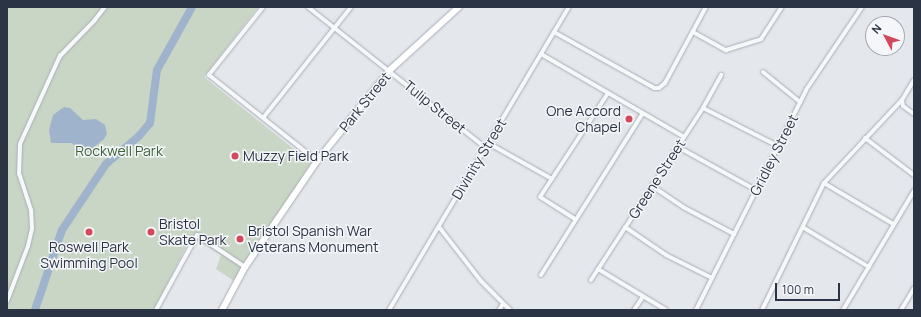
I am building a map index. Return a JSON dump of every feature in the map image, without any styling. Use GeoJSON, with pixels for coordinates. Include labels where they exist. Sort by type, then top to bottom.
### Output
{"type":"FeatureCollection","features":[{"type":"Feature","properties":{"kind":"highway","name":"Park Street"},"geometry":{"type":"LineString","coordinates":[[222,310],[245,268],[318,161],[390,71],[459,7]]}},
{"type":"Feature","properties":{"kind":"street"},"geometry":{"type":"LineString","coordinates":[[7,301],[28,246],[32,228],[31,210],[19,174],[20,144],[60,56],[94,22],[105,7]]}},
{"type":"Feature","properties":{"kind":"street"},"geometry":{"type":"LineString","coordinates":[[263,7],[209,75],[318,161]]}},
{"type":"Feature","properties":{"kind":"street","name":"Tulip Street"},"geometry":{"type":"LineString","coordinates":[[308,7],[487,146],[552,179]]}},
{"type":"Feature","properties":{"kind":"street"},"geometry":{"type":"LineString","coordinates":[[263,118],[351,7]]}},
{"type":"Feature","properties":{"kind":"street","name":"Divinity Street"},"geometry":{"type":"LineString","coordinates":[[389,310],[569,7]]}},
{"type":"Feature","properties":{"kind":"street"},"geometry":{"type":"LineString","coordinates":[[554,32],[654,88],[659,88],[665,84],[706,7]]}},
{"type":"Feature","properties":{"kind":"street"},"geometry":{"type":"LineString","coordinates":[[693,32],[720,49],[726,50],[760,39],[782,7]]}},
{"type":"Feature","properties":{"kind":"street","name":"Gridley Street"},"geometry":{"type":"LineString","coordinates":[[696,310],[800,102],[862,7]]}},
{"type":"Feature","properties":{"kind":"street"},"geometry":{"type":"LineString","coordinates":[[541,54],[684,137]]}},
{"type":"Feature","properties":{"kind":"street"},"geometry":{"type":"LineString","coordinates":[[763,72],[800,102]]}},
{"type":"Feature","properties":{"kind":"street","name":"Greene Street"},"geometry":{"type":"LineString","coordinates":[[590,280],[678,147],[721,75]]}},
{"type":"Feature","properties":{"kind":"street"},"geometry":{"type":"LineString","coordinates":[[762,310],[804,228],[824,183],[902,100],[914,80]]}},
{"type":"Feature","properties":{"kind":"street"},"geometry":{"type":"LineString","coordinates":[[575,219],[540,197],[608,93]]}},
{"type":"Feature","properties":{"kind":"street"},"geometry":{"type":"LineString","coordinates":[[902,100],[903,106],[914,114]]}},
{"type":"Feature","properties":{"kind":"street"},"geometry":{"type":"LineString","coordinates":[[702,108],[778,146]]}},
{"type":"Feature","properties":{"kind":"street"},"geometry":{"type":"LineString","coordinates":[[541,275],[575,219],[643,114]]}},
{"type":"Feature","properties":{"kind":"street"},"geometry":{"type":"LineString","coordinates":[[865,138],[914,175]]}},
{"type":"Feature","properties":{"kind":"street"},"geometry":{"type":"LineString","coordinates":[[678,147],[756,190]]}},
{"type":"Feature","properties":{"kind":"street"},"geometry":{"type":"LineString","coordinates":[[824,183],[893,224]]}},
{"type":"Feature","properties":{"kind":"street"},"geometry":{"type":"LineString","coordinates":[[652,186],[683,207],[734,234]]}},
{"type":"Feature","properties":{"kind":"street"},"geometry":{"type":"LineString","coordinates":[[843,310],[914,191]]}},
{"type":"Feature","properties":{"kind":"street"},"geometry":{"type":"LineString","coordinates":[[439,226],[473,271],[510,310]]}},
{"type":"Feature","properties":{"kind":"street"},"geometry":{"type":"LineString","coordinates":[[625,227],[666,255],[712,278]]}},
{"type":"Feature","properties":{"kind":"street"},"geometry":{"type":"LineString","coordinates":[[804,228],[869,267]]}},
{"type":"Feature","properties":{"kind":"street"},"geometry":{"type":"LineString","coordinates":[[156,310],[197,235],[245,268]]}},
{"type":"Feature","properties":{"kind":"street"},"geometry":{"type":"LineString","coordinates":[[598,270],[642,298],[666,310]]}},
{"type":"Feature","properties":{"kind":"street"},"geometry":{"type":"LineString","coordinates":[[901,310],[914,288]]}},
{"type":"Feature","properties":{"kind":"street"},"geometry":{"type":"LineString","coordinates":[[634,310],[642,298]]}},
{"type":"Feature","properties":{"kind":"street"},"geometry":{"type":"LineString","coordinates":[[499,310],[503,304]]}},
{"type":"Feature","properties":{"kind":"green space","name":"Rockwell Park"},"geometry":{"type":"Polygon","coordinates":[[[7,7],[258,7],[204,77],[312,164],[234,281],[216,269],[221,255],[191,237],[154,310],[7,310],[7,7]]]}},
{"type":"Feature","properties":{"kind":"water"},"geometry":{"type":"Polygon","coordinates":[[[64,107],[70,108],[83,120],[96,119],[105,125],[107,134],[104,139],[87,153],[82,154],[72,143],[51,143],[49,130],[53,115],[64,107]]]}},
{"type":"Feature","properties":{"kind":"waterway"},"geometry":{"type":"LineString","coordinates":[[35,310],[62,230],[106,164],[139,136],[150,123],[157,70],[192,7]]}},
{"type":"Feature","properties":{"kind":"place","name":"One Accord Chapel"},"geometry":{"type":"Point","coordinates":[629,119]}},
{"type":"Feature","properties":{"kind":"place","name":"Muzzy Field Park"},"geometry":{"type":"Point","coordinates":[235,156]}},
{"type":"Feature","properties":{"kind":"place","name":"Roswell Park Swimming Pool"},"geometry":{"type":"Point","coordinates":[89,232]}},
{"type":"Feature","properties":{"kind":"place","name":"Bristol Skate Park"},"geometry":{"type":"Point","coordinates":[151,232]}},
{"type":"Feature","properties":{"kind":"place","name":"Bristol Spanish War Veterans Monument"},"geometry":{"type":"Point","coordinates":[240,239]}}]}
